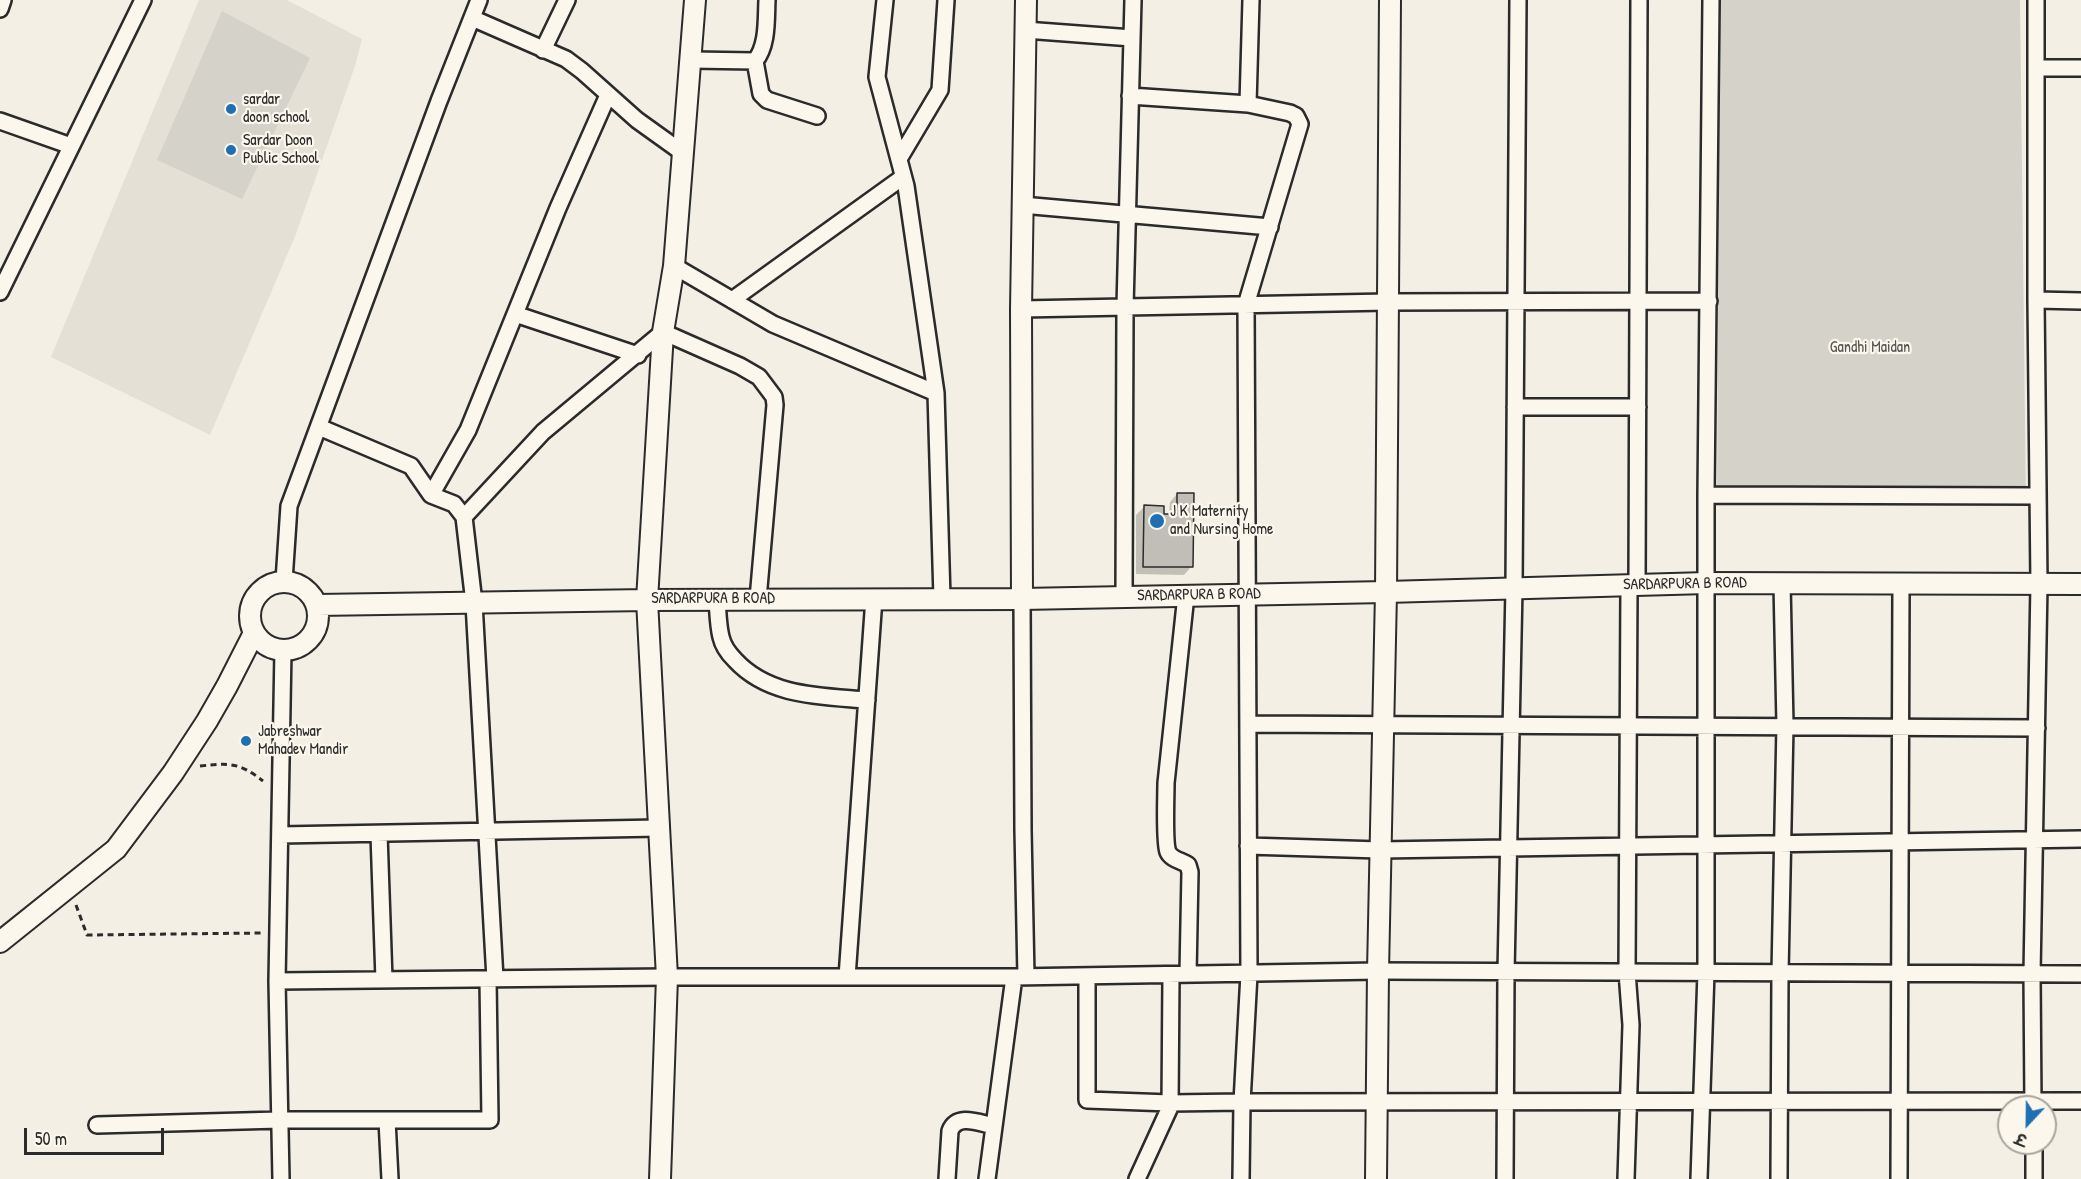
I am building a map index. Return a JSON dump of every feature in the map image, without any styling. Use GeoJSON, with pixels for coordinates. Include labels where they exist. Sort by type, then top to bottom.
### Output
{"type":"FeatureCollection","features":[{"type":"Feature","properties":{"kind":"street"},"geometry":{"type":"LineString","coordinates":[[0,9],[3,0]]}},
{"type":"Feature","properties":{"kind":"street"},"geometry":{"type":"LineString","coordinates":[[0,292],[143,0]]}},
{"type":"Feature","properties":{"kind":"street"},"geometry":{"type":"LineString","coordinates":[[284,581],[289,506],[439,101],[479,0]]}},
{"type":"Feature","properties":{"kind":"street"},"geometry":{"type":"LineString","coordinates":[[543,51],[567,0]]}},
{"type":"Feature","properties":{"kind":"street"},"geometry":{"type":"LineString","coordinates":[[660,1179],[667,976],[647,600],[663,332],[674,266],[695,0]]}},
{"type":"Feature","properties":{"kind":"street"},"geometry":{"type":"LineString","coordinates":[[767,0],[764,42],[755,61],[761,94],[767,100],[817,116]]}},
{"type":"Feature","properties":{"kind":"street"},"geometry":{"type":"LineString","coordinates":[[885,0],[877,77],[903,177],[936,393],[942,598]]}},
{"type":"Feature","properties":{"kind":"street"},"geometry":{"type":"LineString","coordinates":[[898,159],[940,90],[946,0]]}},
{"type":"Feature","properties":{"kind":"street"},"geometry":{"type":"LineString","coordinates":[[987,1179],[1020,977],[1023,830],[1021,309],[1026,0]]}},
{"type":"Feature","properties":{"kind":"street"},"geometry":{"type":"LineString","coordinates":[[1124,596],[1125,307],[1133,0]]}},
{"type":"Feature","properties":{"kind":"street"},"geometry":{"type":"LineString","coordinates":[[1248,104],[1251,0]]}},
{"type":"Feature","properties":{"kind":"street"},"geometry":{"type":"LineString","coordinates":[[1376,1179],[1386,592],[1390,0]]}},
{"type":"Feature","properties":{"kind":"street"},"geometry":{"type":"LineString","coordinates":[[1505,1179],[1506,972],[1514,588],[1518,0]]}},
{"type":"Feature","properties":{"kind":"street"},"geometry":{"type":"LineString","coordinates":[[1626,1179],[1631,1025],[1627,972],[1630,725],[1638,407],[1639,0]]}},
{"type":"Feature","properties":{"kind":"street"},"geometry":{"type":"LineString","coordinates":[[1699,1179],[1706,972],[1706,495],[1711,0]]}},
{"type":"Feature","properties":{"kind":"street"},"geometry":{"type":"LineString","coordinates":[[2033,1095],[2032,974],[2039,584],[2036,0]]}},
{"type":"Feature","properties":{"kind":"street"},"geometry":{"type":"LineString","coordinates":[[472,18],[576,65],[636,120],[683,153]]}},
{"type":"Feature","properties":{"kind":"street"},"geometry":{"type":"LineString","coordinates":[[1025,30],[1132,38]]}},
{"type":"Feature","properties":{"kind":"street"},"geometry":{"type":"LineString","coordinates":[[691,60],[755,61]]}},
{"type":"Feature","properties":{"kind":"street"},"geometry":{"type":"LineString","coordinates":[[2036,68],[2081,68]]}},
{"type":"Feature","properties":{"kind":"street"},"geometry":{"type":"LineString","coordinates":[[431,495],[468,430],[558,208],[608,95]]}},
{"type":"Feature","properties":{"kind":"street"},"geometry":{"type":"LineString","coordinates":[[1130,96],[1248,104],[1290,113],[1296,116],[1300,124],[1246,305],[1249,974],[1242,1102],[1241,1179]]}},
{"type":"Feature","properties":{"kind":"street"},"geometry":{"type":"LineString","coordinates":[[0,121],[71,146]]}},
{"type":"Feature","properties":{"kind":"street"},"geometry":{"type":"LineString","coordinates":[[732,300],[903,177]]}},
{"type":"Feature","properties":{"kind":"street"},"geometry":{"type":"LineString","coordinates":[[1022,205],[1270,227]]}},
{"type":"Feature","properties":{"kind":"street"},"geometry":{"type":"LineString","coordinates":[[674,266],[773,324],[936,393]]}},
{"type":"Feature","properties":{"kind":"street"},"geometry":{"type":"LineString","coordinates":[[2036,300],[2081,301]]}},
{"type":"Feature","properties":{"kind":"street"},"geometry":{"type":"LineString","coordinates":[[1021,309],[1388,302],[1709,301]]}},
{"type":"Feature","properties":{"kind":"street"},"geometry":{"type":"LineString","coordinates":[[515,314],[638,355]]}},
{"type":"Feature","properties":{"kind":"street"},"geometry":{"type":"LineString","coordinates":[[464,517],[543,432],[663,332]]}},
{"type":"Feature","properties":{"kind":"street"},"geometry":{"type":"LineString","coordinates":[[663,332],[740,366],[759,377],[774,397],[758,599]]}},
{"type":"Feature","properties":{"kind":"street"},"geometry":{"type":"LineString","coordinates":[[1515,407],[1638,407]]}},
{"type":"Feature","properties":{"kind":"street"},"geometry":{"type":"LineString","coordinates":[[97,1125],[279,1120],[490,1120],[492,979],[487,833],[474,603],[464,517],[454,504],[431,495],[411,466],[319,427]]}},
{"type":"Feature","properties":{"kind":"street"},"geometry":{"type":"LineString","coordinates":[[1706,495],[2038,496]]}},
{"type":"Feature","properties":{"kind":"street"},"geometry":{"type":"LineString","coordinates":[[284,581],[294,583],[312,595],[319,616],[312,637],[294,649],[283,650],[272,648],[262,642],[254,633],[250,616],[254,598],[261,589],[272,583],[284,581]]}},
{"type":"Feature","properties":{"kind":"street","name":"SARDARPURA B ROAD"},"geometry":{"type":"LineString","coordinates":[[317,605],[874,598],[1022,599],[1707,583],[2081,584]]}},
{"type":"Feature","properties":{"kind":"street"},"geometry":{"type":"LineString","coordinates":[[1779,1179],[1785,725],[1782,583]]}},
{"type":"Feature","properties":{"kind":"street"},"geometry":{"type":"LineString","coordinates":[[1899,1179],[1900,584]]}},
{"type":"Feature","properties":{"kind":"street"},"geometry":{"type":"LineString","coordinates":[[1186,595],[1166,783],[1166,809],[1168,852],[1173,858],[1188,866],[1190,872],[1188,974]]}},
{"type":"Feature","properties":{"kind":"street"},"geometry":{"type":"LineString","coordinates":[[847,977],[874,598]]}},
{"type":"Feature","properties":{"kind":"street"},"geometry":{"type":"LineString","coordinates":[[717,600],[721,638],[728,652],[742,668],[751,674],[791,692],[867,700]]}},
{"type":"Feature","properties":{"kind":"street"},"geometry":{"type":"LineString","coordinates":[[0,942],[116,849],[173,773],[228,686],[254,633]]}},
{"type":"Feature","properties":{"kind":"street"},"geometry":{"type":"LineString","coordinates":[[281,1179],[277,981],[283,650]]}},
{"type":"Feature","properties":{"kind":"street"},"geometry":{"type":"LineString","coordinates":[[1248,724],[2037,728]]}},
{"type":"Feature","properties":{"kind":"street"},"geometry":{"type":"LineString","coordinates":[[279,835],[487,833],[659,828]]}},
{"type":"Feature","properties":{"kind":"street"},"geometry":{"type":"LineString","coordinates":[[379,834],[384,980]]}},
{"type":"Feature","properties":{"kind":"street"},"geometry":{"type":"LineString","coordinates":[[1248,846],[1380,849],[1509,848],[2081,839]]}},
{"type":"Feature","properties":{"kind":"street"},"geometry":{"type":"LineString","coordinates":[[277,981],[667,976],[1020,977],[1378,972],[2081,974]]}},
{"type":"Feature","properties":{"kind":"street"},"geometry":{"type":"LineString","coordinates":[[1137,1179],[1170,1107],[1171,975]]}},
{"type":"Feature","properties":{"kind":"street"},"geometry":{"type":"LineString","coordinates":[[1087,976],[1087,1100],[1170,1103],[1780,1100],[1997,1103]]}},
{"type":"Feature","properties":{"kind":"street"},"geometry":{"type":"LineString","coordinates":[[2057,1102],[2081,1101]]}},
{"type":"Feature","properties":{"kind":"street"},"geometry":{"type":"LineString","coordinates":[[387,1120],[390,1179]]}},
{"type":"Feature","properties":{"kind":"street"},"geometry":{"type":"LineString","coordinates":[[947,1179],[952,1126],[963,1120],[994,1126]]}},
{"type":"Feature","properties":{"kind":"street"},"geometry":{"type":"LineString","coordinates":[[2034,1155],[2034,1179]]}},
{"type":"Feature","properties":{"kind":"path"},"geometry":{"type":"LineString","coordinates":[[199,766],[229,763],[250,771],[269,785],[280,804]]}},
{"type":"Feature","properties":{"kind":"path"},"geometry":{"type":"LineString","coordinates":[[65,890],[76,903],[87,935],[278,933]]}},
{"type":"Feature","properties":{"kind":"shaded area","name":"Sardar Doon Public School"},"geometry":{"type":"Polygon","coordinates":[[[199,0],[287,0],[362,39],[355,66],[296,234],[210,435],[51,357],[199,0]]]}},
{"type":"Feature","properties":{"kind":"green space","name":"Gandhi Maidan"},"geometry":{"type":"Polygon","coordinates":[[[1720,0],[2020,0],[2026,505],[1717,500],[1720,0]]]}},
{"type":"Feature","properties":{"kind":"green space"},"geometry":{"type":"Polygon","coordinates":[[[222,11],[310,58],[242,199],[157,160],[222,11]]]}},
{"type":"Feature","properties":{"kind":"building"},"geometry":{"type":"Polygon","coordinates":[[[1177,493],[1194,493],[1193,567],[1143,567],[1144,505],[1164,506],[1164,514],[1177,514],[1177,493]]]}},
{"type":"Feature","properties":{"kind":"place","name":"sardar doon school"},"geometry":{"type":"Point","coordinates":[231,109]}},
{"type":"Feature","properties":{"kind":"place","name":"Sardar Doon Public School"},"geometry":{"type":"Point","coordinates":[231,150]}},
{"type":"Feature","properties":{"kind":"place","name":"J K Maternity and Nursing Home"},"geometry":{"type":"Point","coordinates":[1157,521]}},
{"type":"Feature","properties":{"kind":"place","name":"Jabreshwar Mahadev Mandir"},"geometry":{"type":"Point","coordinates":[246,741]}}]}
